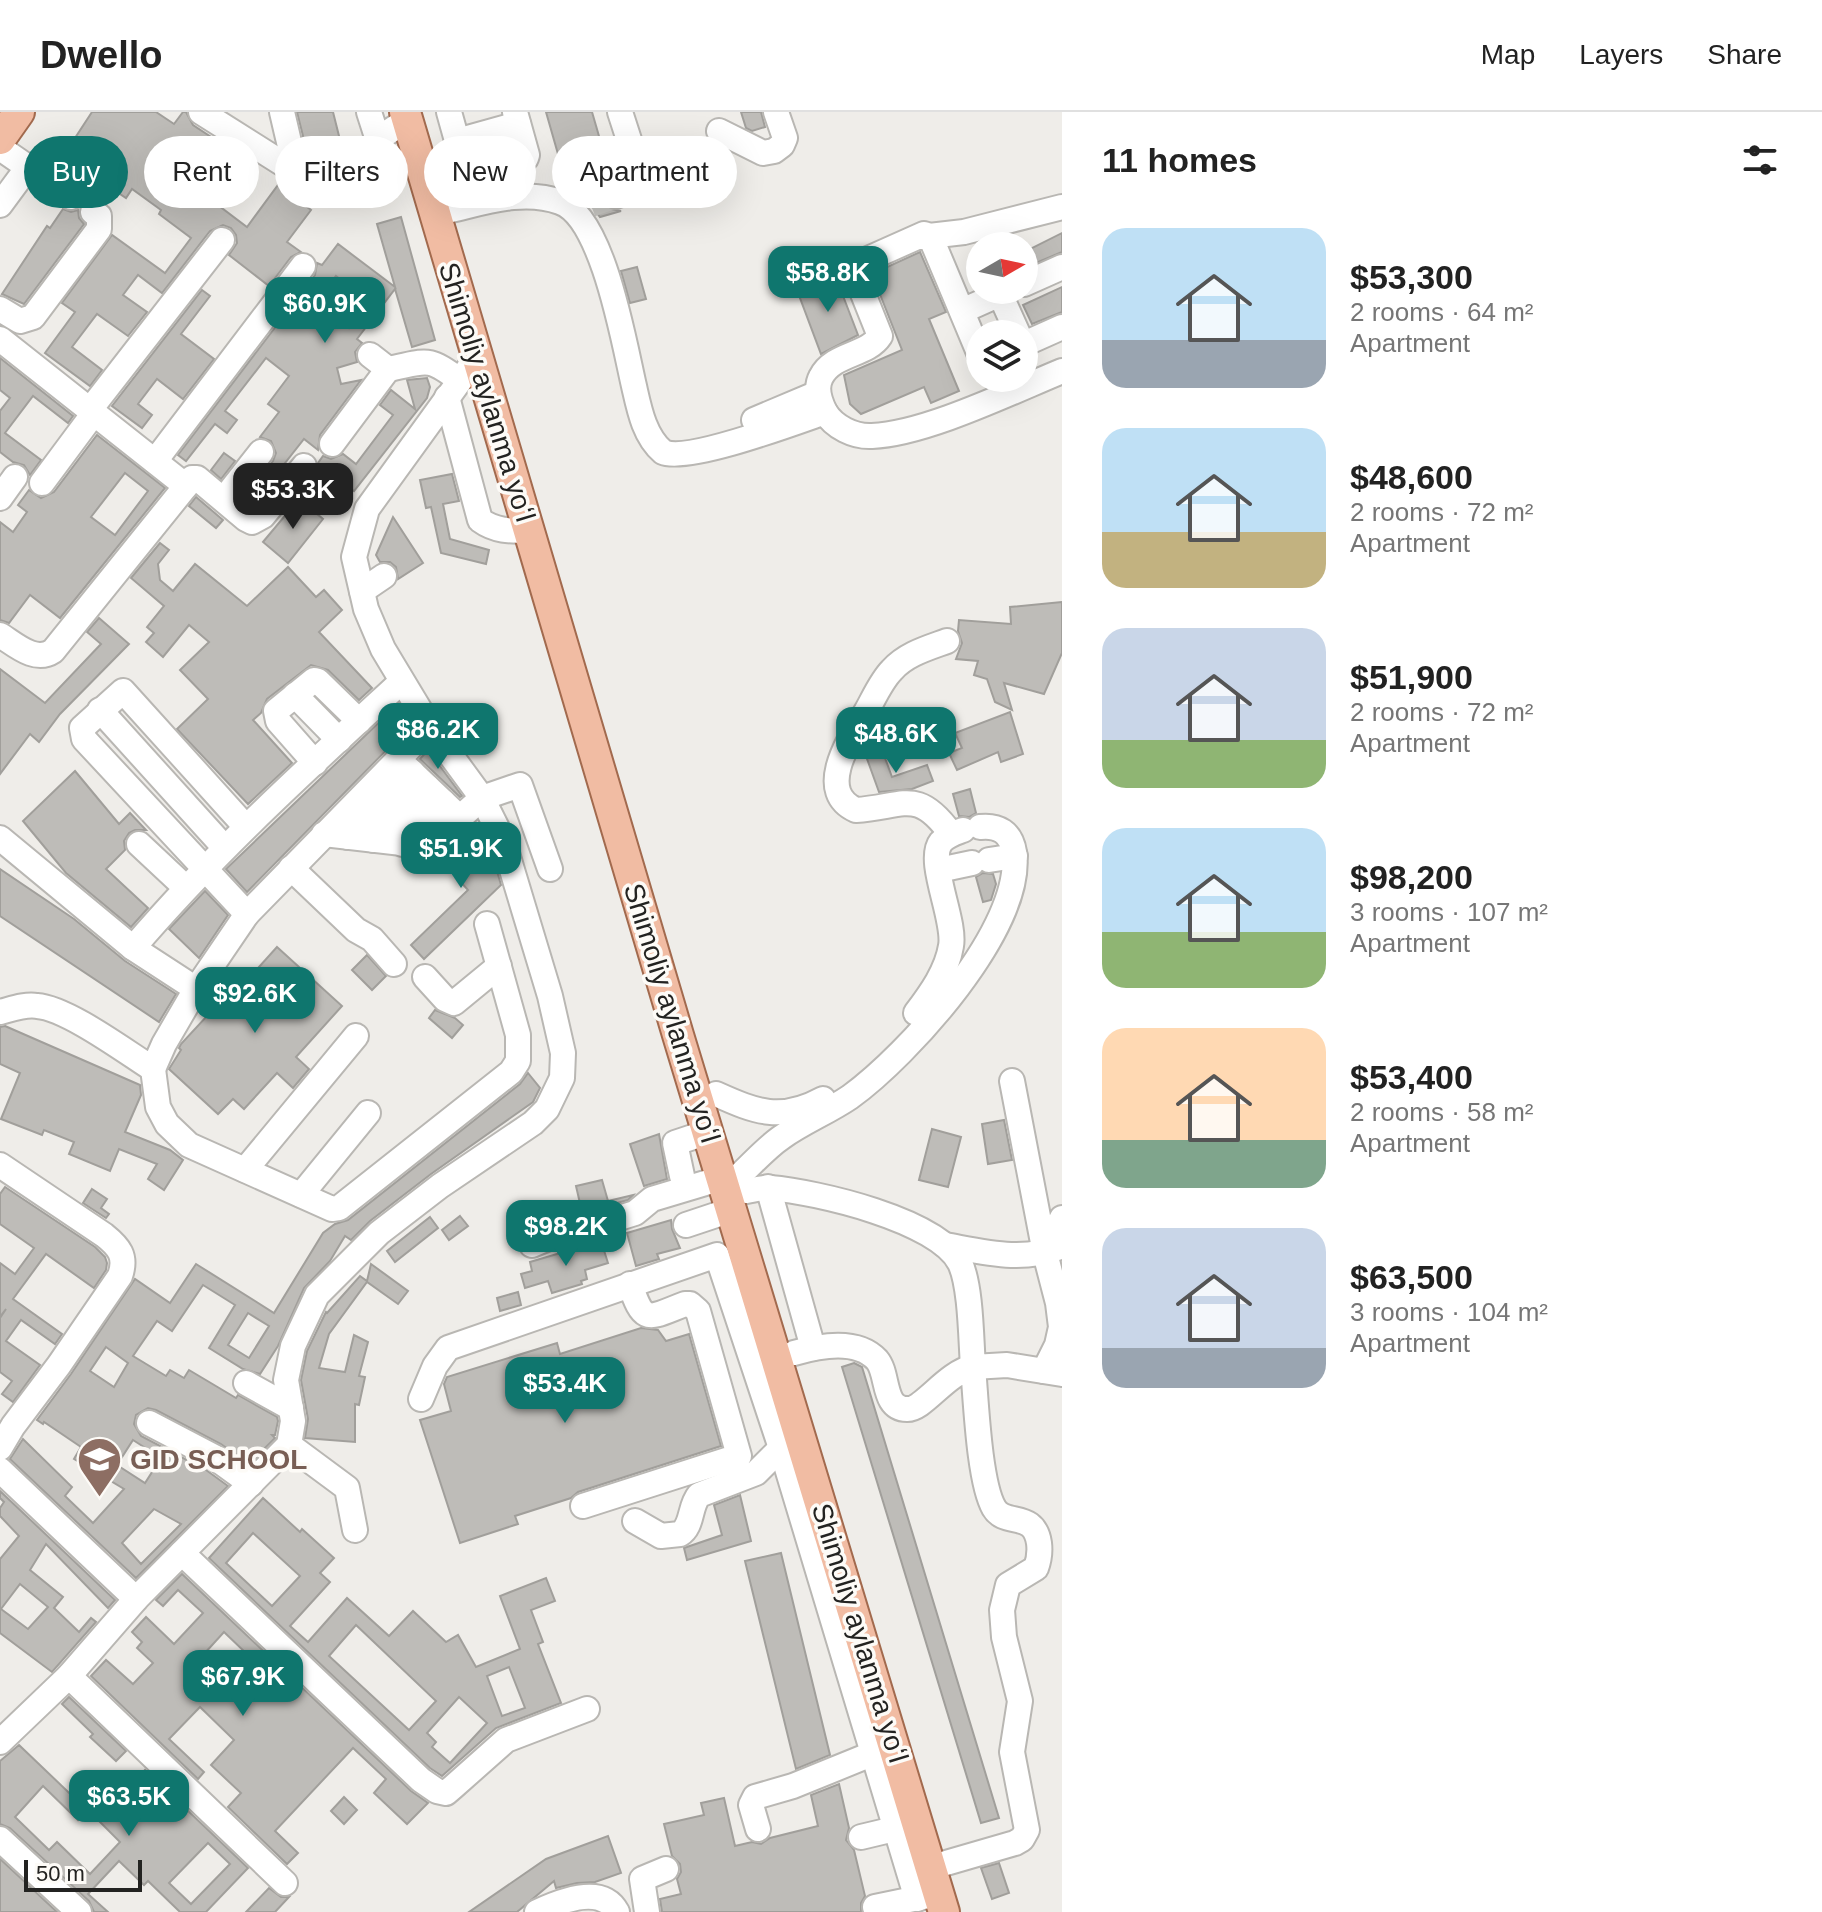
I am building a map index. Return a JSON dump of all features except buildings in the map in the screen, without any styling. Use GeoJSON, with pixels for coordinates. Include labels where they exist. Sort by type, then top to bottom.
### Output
{"type":"FeatureCollection","features":[{"type":"Feature","properties":{"kind":"main road"},"geometry":{"type":"LineString","coordinates":[[0,139],[19,112]]}},
{"type":"Feature","properties":{"kind":"main road","name":"Shimoliy aylanma yoʻl"},"geometry":{"type":"LineString","coordinates":[[412,115],[429,136]]}},
{"type":"Feature","properties":{"kind":"main road","name":"Shimoliy aylanma yoʻl"},"geometry":{"type":"LineString","coordinates":[[412,115],[461,378],[528,531],[668,967],[716,1094],[946,1863],[931,1905]]}},
{"type":"Feature","properties":{"kind":"main road","name":"Shimoliy aylanma yoʻl"},"geometry":{"type":"LineString","coordinates":[[463,208],[668,967],[708,1132],[742,1188],[730,1251],[795,1353],[791,1444],[931,1905]]}},
{"type":"Feature","properties":{"kind":"street"},"geometry":{"type":"LineString","coordinates":[[201,112],[275,159]]}},
{"type":"Feature","properties":{"kind":"street"},"geometry":{"type":"LineString","coordinates":[[282,112],[288,136]]}},
{"type":"Feature","properties":{"kind":"street"},"geometry":{"type":"LineString","coordinates":[[369,112],[377,136]]}},
{"type":"Feature","properties":{"kind":"street"},"geometry":{"type":"LineString","coordinates":[[449,112],[454,136]]}},
{"type":"Feature","properties":{"kind":"street"},"geometry":{"type":"LineString","coordinates":[[456,112],[463,136]]}},
{"type":"Feature","properties":{"kind":"street"},"geometry":{"type":"LineString","coordinates":[[620,112],[628,136]]}},
{"type":"Feature","properties":{"kind":"street"},"geometry":{"type":"LineString","coordinates":[[719,131],[763,153],[774,151],[785,138],[776,112]]}},
{"type":"Feature","properties":{"kind":"street"},"geometry":{"type":"LineString","coordinates":[[383,136],[412,115]]}},
{"type":"Feature","properties":{"kind":"street"},"geometry":{"type":"LineString","coordinates":[[472,136],[517,118]]}},
{"type":"Feature","properties":{"kind":"street"},"geometry":{"type":"LineString","coordinates":[[0,148],[24,164]]}},
{"type":"Feature","properties":{"kind":"street"},"geometry":{"type":"LineString","coordinates":[[0,205],[24,172]]}},
{"type":"Feature","properties":{"kind":"street"},"geometry":{"type":"LineString","coordinates":[[536,197],[583,207],[583,220],[611,289],[640,412],[658,448],[669,455],[745,439],[822,402]]}},
{"type":"Feature","properties":{"kind":"street"},"geometry":{"type":"LineString","coordinates":[[986,392],[899,433],[869,436],[852,433],[837,425],[822,402],[820,377],[835,361],[880,336],[856,276],[859,263],[924,234],[964,232],[1062,207]]}},
{"type":"Feature","properties":{"kind":"street"},"geometry":{"type":"LineString","coordinates":[[0,309],[20,321],[33,317],[99,229],[99,216],[93,212]]}},
{"type":"Feature","properties":{"kind":"street"},"geometry":{"type":"LineString","coordinates":[[929,236],[966,321]]}},
{"type":"Feature","properties":{"kind":"street"},"geometry":{"type":"LineString","coordinates":[[42,483],[91,412],[222,240]]}},
{"type":"Feature","properties":{"kind":"street"},"geometry":{"type":"LineString","coordinates":[[155,461],[303,266]]}},
{"type":"Feature","properties":{"kind":"street"},"geometry":{"type":"LineString","coordinates":[[1038,278],[1062,267]]}},
{"type":"Feature","properties":{"kind":"street"},"geometry":{"type":"LineString","coordinates":[[962,311],[978,304]]}},
{"type":"Feature","properties":{"kind":"street"},"geometry":{"type":"LineString","coordinates":[[1038,339],[1062,327]]}},
{"type":"Feature","properties":{"kind":"street"},"geometry":{"type":"LineString","coordinates":[[0,339],[186,486]]}},
{"type":"Feature","properties":{"kind":"street"},"geometry":{"type":"LineString","coordinates":[[332,444],[379,362],[439,364],[461,378],[480,520],[489,527],[505,531],[528,531]]}},
{"type":"Feature","properties":{"kind":"street"},"geometry":{"type":"LineString","coordinates":[[1038,381],[1062,371]]}},
{"type":"Feature","properties":{"kind":"street"},"geometry":{"type":"LineString","coordinates":[[0,1742],[69,1676],[136,1599],[289,1445],[293,1421],[286,1380],[293,1346],[317,1295],[379,1233],[440,1186],[533,1123],[547,1109],[562,1078],[563,1053],[536,945],[503,840],[482,798],[430,727],[383,649],[366,609],[354,557],[367,509],[461,378]]}},
{"type":"Feature","properties":{"kind":"street"},"geometry":{"type":"LineString","coordinates":[[224,499],[261,452]]}},
{"type":"Feature","properties":{"kind":"street"},"geometry":{"type":"LineString","coordinates":[[0,635],[33,655],[43,657],[53,651],[192,478],[197,478],[252,522],[259,520],[304,466]]}},
{"type":"Feature","properties":{"kind":"street"},"geometry":{"type":"LineString","coordinates":[[0,498],[15,477]]}},
{"type":"Feature","properties":{"kind":"street"},"geometry":{"type":"LineString","coordinates":[[362,591],[384,576]]}},
{"type":"Feature","properties":{"kind":"street"},"geometry":{"type":"LineString","coordinates":[[947,641],[914,654],[887,675],[842,752],[837,771],[839,793],[848,807],[856,810],[910,803],[924,806],[965,830]]}},
{"type":"Feature","properties":{"kind":"street"},"geometry":{"type":"LineString","coordinates":[[315,763],[275,716],[276,711],[311,681],[318,681],[359,721]]}},
{"type":"Feature","properties":{"kind":"street"},"geometry":{"type":"LineString","coordinates":[[133,948],[224,847],[401,682]]}},
{"type":"Feature","properties":{"kind":"street"},"geometry":{"type":"LineString","coordinates":[[246,827],[125,693],[120,692],[82,728],[82,736],[247,914]]}},
{"type":"Feature","properties":{"kind":"street"},"geometry":{"type":"LineString","coordinates":[[295,695],[339,740]]}},
{"type":"Feature","properties":{"kind":"street"},"geometry":{"type":"LineString","coordinates":[[100,710],[224,847]]}},
{"type":"Feature","properties":{"kind":"street"},"geometry":{"type":"LineString","coordinates":[[336,835],[403,844],[428,788],[430,727]]}},
{"type":"Feature","properties":{"kind":"street"},"geometry":{"type":"LineString","coordinates":[[487,924],[520,1046],[518,1061],[511,1072],[339,1208],[332,1209],[189,1145],[167,1124],[158,1107],[153,1069],[196,989],[247,914],[291,868],[336,835],[428,788],[482,798],[522,786],[550,869]]}},
{"type":"Feature","properties":{"kind":"street"},"geometry":{"type":"LineString","coordinates":[[374,840],[428,788]]}},
{"type":"Feature","properties":{"kind":"street"},"geometry":{"type":"LineString","coordinates":[[686,1225],[742,1188],[781,1137],[850,1097],[874,1077],[933,1016],[982,951],[1003,915],[1015,856],[1013,846],[1002,830],[995,825],[965,830],[939,844],[939,870],[952,930],[948,956],[934,988],[886,1051],[867,1070],[818,1102],[788,1112],[770,1113],[753,1109],[716,1094]]}},
{"type":"Feature","properties":{"kind":"street"},"geometry":{"type":"LineString","coordinates":[[0,838],[133,948],[196,989]]}},
{"type":"Feature","properties":{"kind":"street"},"geometry":{"type":"LineString","coordinates":[[139,844],[185,887]]}},
{"type":"Feature","properties":{"kind":"street"},"geometry":{"type":"LineString","coordinates":[[939,870],[1015,856]]}},
{"type":"Feature","properties":{"kind":"street"},"geometry":{"type":"LineString","coordinates":[[291,868],[356,930],[372,939],[394,964]]}},
{"type":"Feature","properties":{"kind":"street"},"geometry":{"type":"LineString","coordinates":[[425,977],[445,999],[454,1003],[499,966]]}},
{"type":"Feature","properties":{"kind":"street"},"geometry":{"type":"LineString","coordinates":[[0,1012],[39,1005],[73,1020],[153,1069]]}},
{"type":"Feature","properties":{"kind":"street"},"geometry":{"type":"LineString","coordinates":[[245,1170],[356,1036]]}},
{"type":"Feature","properties":{"kind":"street"},"geometry":{"type":"LineString","coordinates":[[795,1353],[852,1347],[869,1354],[881,1369],[888,1395],[894,1404],[903,1409],[916,1408],[952,1375],[973,1367],[1007,1365],[1053,1373],[1061,1327],[1054,1250],[1012,1081]]}},
{"type":"Feature","properties":{"kind":"street"},"geometry":{"type":"LineString","coordinates":[[301,1195],[368,1113]]}},
{"type":"Feature","properties":{"kind":"street"},"geometry":{"type":"LineString","coordinates":[[682,1176],[675,1143],[708,1132]]}},
{"type":"Feature","properties":{"kind":"street"},"geometry":{"type":"LineString","coordinates":[[0,1448],[120,1276],[124,1265],[118,1247],[104,1235],[2,1169]]}},
{"type":"Feature","properties":{"kind":"street"},"geometry":{"type":"LineString","coordinates":[[532,1245],[570,1229],[635,1213],[652,1199],[742,1188],[846,1203],[904,1220],[945,1245],[958,1260],[962,1270],[989,1495],[998,1513],[1032,1526],[1040,1546],[1036,1568],[1008,1585],[1002,1610],[1007,1655],[1020,1701],[1012,1752],[1027,1830],[1022,1839],[1015,1843],[946,1863]]}},
{"type":"Feature","properties":{"kind":"street"},"geometry":{"type":"LineString","coordinates":[[1054,1250],[1062,1218]]}},
{"type":"Feature","properties":{"kind":"street"},"geometry":{"type":"LineString","coordinates":[[945,1245],[1018,1256],[1054,1250]]}},
{"type":"Feature","properties":{"kind":"street"},"geometry":{"type":"LineString","coordinates":[[421,1399],[435,1366],[448,1348],[730,1251],[791,1444],[756,1473],[699,1495],[693,1503],[689,1524],[680,1534],[661,1536],[635,1521]]}},
{"type":"Feature","properties":{"kind":"street"},"geometry":{"type":"LineString","coordinates":[[583,1506],[739,1456],[698,1311],[685,1304],[653,1316],[645,1315],[639,1309],[630,1284]]}},
{"type":"Feature","properties":{"kind":"street"},"geometry":{"type":"LineString","coordinates":[[246,1383],[291,1408]]}},
{"type":"Feature","properties":{"kind":"street"},"geometry":{"type":"LineString","coordinates":[[149,1423],[214,1457],[251,1484]]}},
{"type":"Feature","properties":{"kind":"street"},"geometry":{"type":"LineString","coordinates":[[289,1445],[347,1488],[355,1530]]}},
{"type":"Feature","properties":{"kind":"street"},"geometry":{"type":"LineString","coordinates":[[0,1470],[136,1599]]}},
{"type":"Feature","properties":{"kind":"street"},"geometry":{"type":"LineString","coordinates":[[182,1553],[421,1780],[437,1791],[446,1793],[506,1740],[587,1709]]}},
{"type":"Feature","properties":{"kind":"street"},"geometry":{"type":"LineString","coordinates":[[69,1676],[285,1883]]}},
{"type":"Feature","properties":{"kind":"street"},"geometry":{"type":"LineString","coordinates":[[758,1829],[751,1805],[755,1797],[793,1786],[883,1749]]}},
{"type":"Feature","properties":{"kind":"street"},"geometry":{"type":"LineString","coordinates":[[861,1837],[906,1826]]}},
{"type":"Feature","properties":{"kind":"street"},"geometry":{"type":"LineString","coordinates":[[0,1839],[79,1912]]}},
{"type":"Feature","properties":{"kind":"street"},"geometry":{"type":"LineString","coordinates":[[647,1912],[642,1879],[666,1869]]}},
{"type":"Feature","properties":{"kind":"street"},"geometry":{"type":"LineString","coordinates":[[537,1912],[587,1896],[600,1897],[613,1904],[617,1912]]}},
{"type":"Feature","properties":{"kind":"street"},"geometry":{"type":"LineString","coordinates":[[875,1907],[931,1905]]}},
{"type":"Feature","properties":{"kind":"place","name":"GID SCHOOL"},"geometry":{"type":"Point","coordinates":[99,1498]}}]}
